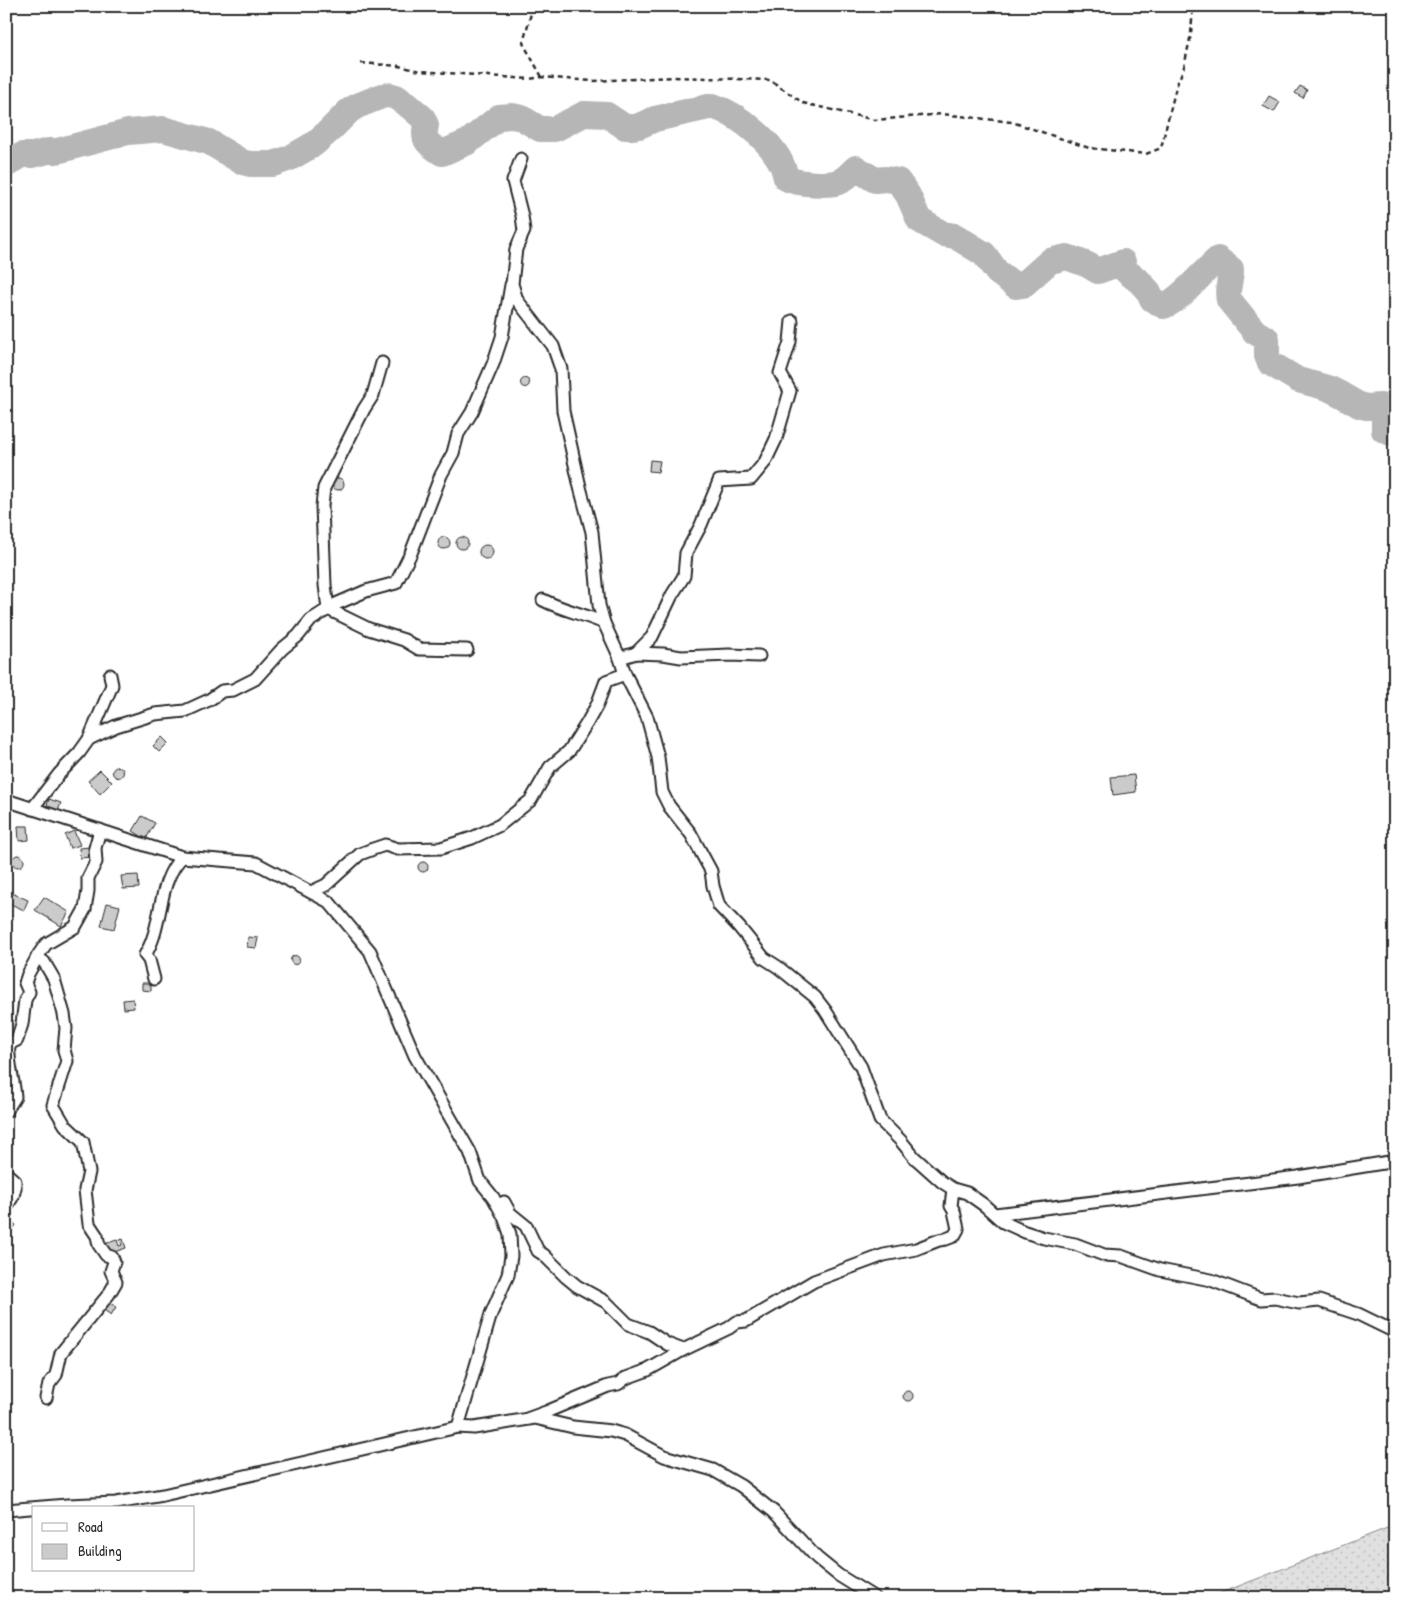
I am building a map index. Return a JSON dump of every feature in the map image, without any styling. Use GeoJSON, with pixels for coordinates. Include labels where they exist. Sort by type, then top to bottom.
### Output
{"type":"FeatureCollection","features":[{"type":"Feature","properties":{"kind":"street"},"geometry":{"type":"LineString","coordinates":[[89,739],[116,726],[156,714],[186,711],[209,700],[222,691],[233,690],[255,679],[282,649],[298,636],[311,620],[336,604],[366,591],[396,583],[441,475],[453,453],[458,434],[472,412],[502,337],[512,284],[516,249],[524,231],[513,181],[521,159]]}},
{"type":"Feature","properties":{"kind":"street"},"geometry":{"type":"LineString","coordinates":[[512,284],[517,300],[553,346],[561,369],[563,411],[592,532],[599,605],[604,623],[625,674],[647,717],[658,757],[662,792],[669,806],[691,834],[711,871],[719,906],[739,926],[764,958],[815,996],[861,1067],[880,1120],[920,1164],[942,1182],[967,1193],[1009,1225],[1044,1238],[1076,1244],[1104,1255],[1121,1256],[1160,1270],[1211,1280],[1261,1299],[1275,1298],[1299,1303],[1319,1301],[1358,1314],[1395,1332]]}},
{"type":"Feature","properties":{"kind":"street"},"geometry":{"type":"LineString","coordinates":[[636,653],[652,638],[672,595],[684,576],[686,553],[701,524],[719,481],[751,479],[765,462],[776,439],[790,391],[780,373],[790,342],[792,321]]}},
{"type":"Feature","properties":{"kind":"street"},"geometry":{"type":"LineString","coordinates":[[328,609],[325,585],[322,506],[324,488],[364,409],[374,396],[382,363]]}},
{"type":"Feature","properties":{"kind":"street"},"geometry":{"type":"LineString","coordinates":[[542,600],[604,623]]}},
{"type":"Feature","properties":{"kind":"street"},"geometry":{"type":"LineString","coordinates":[[328,609],[370,630],[404,640],[419,649],[467,650]]}},
{"type":"Feature","properties":{"kind":"street"},"geometry":{"type":"LineString","coordinates":[[620,658],[636,653],[681,657],[759,656]]}},
{"type":"Feature","properties":{"kind":"street"},"geometry":{"type":"LineString","coordinates":[[311,892],[326,885],[360,854],[373,849],[385,845],[398,848],[440,848],[472,838],[500,825],[531,800],[550,767],[569,751],[591,717],[606,681],[625,674]]}},
{"type":"Feature","properties":{"kind":"street"},"geometry":{"type":"LineString","coordinates":[[32,809],[89,739],[112,684],[110,675]]}},
{"type":"Feature","properties":{"kind":"street"},"geometry":{"type":"LineString","coordinates":[[6,800],[182,856],[256,863],[329,902],[370,951],[415,1056],[470,1152],[480,1181],[493,1197],[504,1217],[510,1234],[511,1256],[508,1275],[491,1314],[458,1427]]}},
{"type":"Feature","properties":{"kind":"street"},"geometry":{"type":"LineString","coordinates":[[6,1111],[15,1097],[8,1043],[17,1040],[22,1024],[25,1000],[29,992],[26,984],[28,974],[46,944],[75,927],[85,909],[88,878],[96,862],[95,848],[100,830]]}},
{"type":"Feature","properties":{"kind":"street"},"geometry":{"type":"LineString","coordinates":[[154,979],[145,955],[150,948],[156,930],[171,870],[182,856]]}},
{"type":"Feature","properties":{"kind":"street"},"geometry":{"type":"LineString","coordinates":[[37,957],[44,962],[54,979],[66,1028],[64,1050],[67,1061],[53,1105],[65,1124],[83,1142],[88,1172],[85,1190],[89,1224],[97,1236],[99,1245],[106,1255],[112,1257],[114,1262],[111,1271],[116,1282],[109,1294],[62,1353],[56,1374],[49,1384],[46,1398]]}},
{"type":"Feature","properties":{"kind":"street"},"geometry":{"type":"LineString","coordinates":[[994,1214],[1298,1177],[1395,1160]]}},
{"type":"Feature","properties":{"kind":"street"},"geometry":{"type":"LineString","coordinates":[[6,1173],[15,1181],[16,1188],[6,1208]]}},
{"type":"Feature","properties":{"kind":"street"},"geometry":{"type":"LineString","coordinates":[[527,1419],[608,1386],[618,1384],[626,1378],[648,1370],[737,1322],[746,1321],[814,1281],[884,1255],[916,1249],[954,1236],[958,1229],[951,1206],[953,1188]]}},
{"type":"Feature","properties":{"kind":"street"},"geometry":{"type":"LineString","coordinates":[[493,1197],[505,1203],[510,1212],[526,1226],[538,1251],[577,1286],[606,1302],[628,1324],[649,1332],[667,1344],[683,1350]]}},
{"type":"Feature","properties":{"kind":"street"},"geometry":{"type":"LineString","coordinates":[[55,1506],[116,1503],[163,1495],[458,1427],[474,1428],[535,1418],[561,1425],[611,1431],[625,1435],[664,1456],[713,1470],[741,1486],[774,1512],[817,1558],[838,1575],[875,1598]]}},
{"type":"Feature","properties":{"kind":"street"},"geometry":{"type":"LineString","coordinates":[[6,1510],[32,1508]]}},
{"type":"Feature","properties":{"kind":"path"},"geometry":{"type":"LineString","coordinates":[[533,6],[524,43],[542,77]]}},
{"type":"Feature","properties":{"kind":"path"},"geometry":{"type":"LineString","coordinates":[[361,63],[399,66],[420,71],[530,79],[542,77],[592,81],[674,77],[770,80],[803,102],[875,120],[942,114],[1012,122],[1089,148],[1146,154],[1160,148],[1176,87],[1184,67],[1191,34],[1193,6]]}},
{"type":"Feature","properties":{"kind":"shaded area"},"geometry":{"type":"Polygon","coordinates":[[[1395,1525],[1395,1598],[1208,1598],[1395,1525]]]}},
{"type":"Feature","properties":{"kind":"building"},"geometry":{"type":"Polygon","coordinates":[[[1300,86],[1307,90],[1303,98],[1295,93],[1300,86]]]}},
{"type":"Feature","properties":{"kind":"building"},"geometry":{"type":"Polygon","coordinates":[[[1269,96],[1280,102],[1274,112],[1263,106],[1269,96]]]}},
{"type":"Feature","properties":{"kind":"building"},"geometry":{"type":"Polygon","coordinates":[[[525,378],[530,383],[525,388],[520,383],[525,378]]]}},
{"type":"Feature","properties":{"kind":"building"},"geometry":{"type":"Polygon","coordinates":[[[650,460],[660,461],[658,472],[649,471],[650,460]]]}},
{"type":"Feature","properties":{"kind":"building"},"geometry":{"type":"Polygon","coordinates":[[[340,478],[343,479],[343,489],[336,490],[333,489],[332,482],[333,479],[340,478]]]}},
{"type":"Feature","properties":{"kind":"building"},"geometry":{"type":"Polygon","coordinates":[[[444,537],[450,543],[444,549],[438,543],[444,537]]]}},
{"type":"Feature","properties":{"kind":"building"},"geometry":{"type":"Polygon","coordinates":[[[460,537],[464,537],[468,543],[464,549],[460,549],[456,545],[456,541],[460,537]]]}},
{"type":"Feature","properties":{"kind":"building"},"geometry":{"type":"Polygon","coordinates":[[[486,545],[491,547],[493,552],[491,557],[486,559],[481,557],[479,552],[481,547],[486,545]]]}},
{"type":"Feature","properties":{"kind":"building"},"geometry":{"type":"Polygon","coordinates":[[[162,737],[168,743],[159,752],[153,746],[162,737]]]}},
{"type":"Feature","properties":{"kind":"building"},"geometry":{"type":"Polygon","coordinates":[[[118,766],[124,772],[118,778],[112,772],[118,766]]]}},
{"type":"Feature","properties":{"kind":"building"},"geometry":{"type":"Polygon","coordinates":[[[100,770],[112,782],[100,794],[88,781],[100,770]]]}},
{"type":"Feature","properties":{"kind":"building"},"geometry":{"type":"Polygon","coordinates":[[[1134,775],[1136,792],[1113,795],[1111,777],[1134,775]]]}},
{"type":"Feature","properties":{"kind":"building"},"geometry":{"type":"Polygon","coordinates":[[[49,799],[61,803],[58,811],[49,808],[47,805],[49,799]]]}},
{"type":"Feature","properties":{"kind":"building"},"geometry":{"type":"Polygon","coordinates":[[[142,816],[155,823],[146,839],[133,831],[142,816]]]}},
{"type":"Feature","properties":{"kind":"building"},"geometry":{"type":"Polygon","coordinates":[[[18,826],[28,826],[29,840],[19,841],[18,826]]]}},
{"type":"Feature","properties":{"kind":"building"},"geometry":{"type":"Polygon","coordinates":[[[74,831],[80,845],[70,848],[65,835],[74,831]]]}},
{"type":"Feature","properties":{"kind":"building"},"geometry":{"type":"Polygon","coordinates":[[[90,847],[91,857],[80,858],[79,848],[90,847]]]}},
{"type":"Feature","properties":{"kind":"building"},"geometry":{"type":"Polygon","coordinates":[[[18,855],[24,861],[18,867],[12,861],[18,855]]]}},
{"type":"Feature","properties":{"kind":"building"},"geometry":{"type":"Polygon","coordinates":[[[421,862],[425,862],[428,867],[427,871],[421,872],[418,869],[418,865],[421,862]]]}},
{"type":"Feature","properties":{"kind":"building"},"geometry":{"type":"Polygon","coordinates":[[[138,875],[139,888],[123,889],[121,876],[138,875]]]}},
{"type":"Feature","properties":{"kind":"building"},"geometry":{"type":"Polygon","coordinates":[[[7,891],[28,900],[24,910],[6,902],[7,891]]]}},
{"type":"Feature","properties":{"kind":"building"},"geometry":{"type":"Polygon","coordinates":[[[44,897],[69,912],[61,926],[35,910],[44,897]]]}},
{"type":"Feature","properties":{"kind":"building"},"geometry":{"type":"Polygon","coordinates":[[[107,903],[120,906],[114,929],[101,926],[107,903]]]}},
{"type":"Feature","properties":{"kind":"building"},"geometry":{"type":"Polygon","coordinates":[[[248,937],[258,938],[256,948],[247,947],[248,937]]]}},
{"type":"Feature","properties":{"kind":"building"},"geometry":{"type":"Polygon","coordinates":[[[295,955],[300,960],[295,965],[290,960],[295,955]]]}},
{"type":"Feature","properties":{"kind":"building"},"geometry":{"type":"Polygon","coordinates":[[[142,983],[151,983],[151,991],[142,990],[142,983]]]}},
{"type":"Feature","properties":{"kind":"building"},"geometry":{"type":"Polygon","coordinates":[[[133,999],[134,1008],[124,1009],[123,1000],[133,999]]]}},
{"type":"Feature","properties":{"kind":"building"},"geometry":{"type":"Polygon","coordinates":[[[6,1219],[16,1225],[11,1232],[6,1229],[6,1219]]]}},
{"type":"Feature","properties":{"kind":"building"},"geometry":{"type":"Polygon","coordinates":[[[123,1239],[126,1248],[108,1254],[104,1244],[117,1240],[119,1246],[122,1245],[120,1240],[123,1239]]]}},
{"type":"Feature","properties":{"kind":"building"},"geometry":{"type":"Polygon","coordinates":[[[106,1300],[116,1307],[111,1315],[101,1308],[106,1300]]]}},
{"type":"Feature","properties":{"kind":"building"},"geometry":{"type":"Polygon","coordinates":[[[908,1391],[913,1396],[908,1401],[903,1396],[908,1391]]]}},
{"type":"Feature","properties":{"kind":"waterway"},"geometry":{"type":"LineString","coordinates":[[6,165],[22,155],[57,151],[128,132],[163,129],[209,142],[242,162],[273,164],[290,158],[314,144],[349,111],[357,106],[389,95],[396,97],[423,118],[426,125],[426,139],[430,145],[442,153],[468,142],[499,117],[512,116],[522,118],[540,129],[555,129],[584,114],[607,115],[625,127],[633,127],[655,119],[713,106],[736,117],[758,134],[776,155],[783,166],[786,178],[797,182],[814,184],[836,183],[843,180],[856,168],[875,180],[898,181],[908,195],[919,220],[943,234],[955,236],[984,254],[997,272],[1016,286],[1023,285],[1050,261],[1067,257],[1098,271],[1123,262],[1126,271],[1140,282],[1149,292],[1152,299],[1164,306],[1178,298],[1218,259],[1231,269],[1228,292],[1229,300],[1255,332],[1267,339],[1267,356],[1270,363],[1298,380],[1328,388],[1359,405],[1366,407],[1381,406],[1384,413],[1384,430],[1395,435]]}}]}
